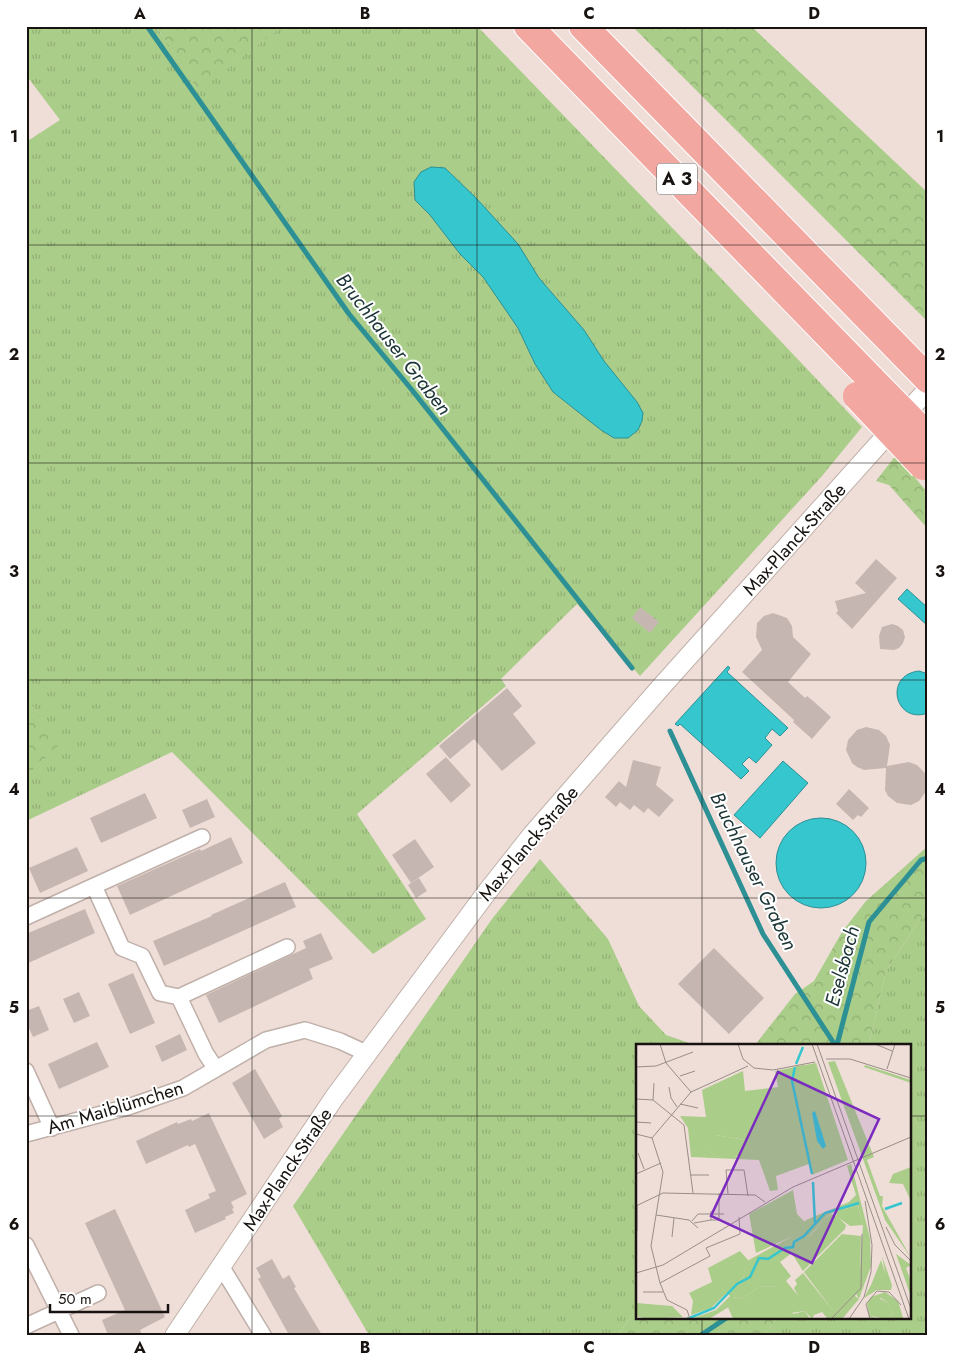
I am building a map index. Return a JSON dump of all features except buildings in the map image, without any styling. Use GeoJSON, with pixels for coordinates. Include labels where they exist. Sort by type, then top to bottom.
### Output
{"type":"FeatureCollection","features":[{"type":"Feature","properties":{"kind":"highway","name":"A 3"},"geometry":{"type":"LineString","coordinates":[[528,26],[825,331],[865,388],[928,437]]}},
{"type":"Feature","properties":{"kind":"highway","name":"A 3"},"geometry":{"type":"LineString","coordinates":[[583,26],[928,379]]}},
{"type":"Feature","properties":{"kind":"highway"},"geometry":{"type":"LineString","coordinates":[[865,388],[926,468]]}},
{"type":"Feature","properties":{"kind":"street","name":"Max-Planck-Straße"},"geometry":{"type":"LineString","coordinates":[[175,1335],[366,1053],[532,835],[661,687],[928,389]]}},
{"type":"Feature","properties":{"kind":"street"},"geometry":{"type":"LineString","coordinates":[[26,917],[202,838]]}},
{"type":"Feature","properties":{"kind":"street"},"geometry":{"type":"LineString","coordinates":[[94,886],[122,948],[142,956],[160,993],[179,997],[287,947]]}},
{"type":"Feature","properties":{"kind":"street"},"geometry":{"type":"LineString","coordinates":[[179,997],[206,1054],[216,1069]]}},
{"type":"Feature","properties":{"kind":"street","name":"Am Maiblümchen"},"geometry":{"type":"LineString","coordinates":[[26,1134],[128,1107],[183,1088],[266,1040],[305,1030],[340,1041],[366,1053]]}},
{"type":"Feature","properties":{"kind":"street"},"geometry":{"type":"LineString","coordinates":[[26,1072],[52,1128]]}},
{"type":"Feature","properties":{"kind":"street"},"geometry":{"type":"LineString","coordinates":[[26,1246],[71,1335]]}},
{"type":"Feature","properties":{"kind":"street"},"geometry":{"type":"LineString","coordinates":[[222,1266],[263,1335]]}},
{"type":"Feature","properties":{"kind":"street"},"geometry":{"type":"LineString","coordinates":[[31,1335],[26,1326],[98,1293]]}},
{"type":"Feature","properties":{"kind":"green space"},"geometry":{"type":"Polygon","coordinates":[[[26,26],[156,26],[199,90],[282,26],[477,26],[862,427],[822,476],[640,676],[577,604],[501,679],[506,686],[357,814],[426,919],[373,954],[172,752],[26,821],[26,777],[60,743],[26,698],[26,142],[60,120],[26,75],[26,26]]]}},
{"type":"Feature","properties":{"kind":"green space"},"geometry":{"type":"Polygon","coordinates":[[[156,26],[282,26],[199,91],[156,26]]]}},
{"type":"Feature","properties":{"kind":"green space"},"geometry":{"type":"Polygon","coordinates":[[[632,26],[751,26],[928,193],[928,322],[632,26]]]}},
{"type":"Feature","properties":{"kind":"green space"},"geometry":{"type":"Polygon","coordinates":[[[896,455],[928,493],[928,529],[889,485],[876,481],[896,455]]]}},
{"type":"Feature","properties":{"kind":"green space"},"geometry":{"type":"Polygon","coordinates":[[[26,698],[61,743],[26,777],[26,698]]]}},
{"type":"Feature","properties":{"kind":"green space"},"geometry":{"type":"Polygon","coordinates":[[[928,846],[928,907],[886,971],[869,1044],[756,1044],[795,994],[814,981],[842,932],[866,901],[928,846]]]}},
{"type":"Feature","properties":{"kind":"green space"},"geometry":{"type":"Polygon","coordinates":[[[540,859],[608,939],[639,1006],[666,1035],[692,1044],[636,1044],[636,1311],[618,1335],[369,1335],[293,1206],[492,919],[540,859]]]}},
{"type":"Feature","properties":{"kind":"green space"},"geometry":{"type":"Polygon","coordinates":[[[928,907],[928,1335],[764,1335],[777,1318],[912,1318],[912,1044],[869,1044],[886,971],[928,907]]]}},
{"type":"Feature","properties":{"kind":"green space"},"geometry":{"type":"Polygon","coordinates":[[[636,1311],[636,1318],[777,1318],[764,1335],[618,1335],[636,1311]]]}},
{"type":"Feature","properties":{"kind":"water"},"geometry":{"type":"Polygon","coordinates":[[[431,167],[445,168],[477,199],[518,244],[539,278],[584,330],[604,361],[637,402],[643,413],[642,421],[638,430],[628,438],[614,438],[553,392],[535,364],[518,328],[483,277],[460,254],[430,215],[415,200],[414,182],[421,172],[431,167]]]}},
{"type":"Feature","properties":{"kind":"water"},"geometry":{"type":"Polygon","coordinates":[[[907,589],[928,608],[928,626],[898,599],[907,589]]]}},
{"type":"Feature","properties":{"kind":"water"},"geometry":{"type":"Polygon","coordinates":[[[728,666],[730,668],[727,672],[788,728],[780,736],[772,729],[765,738],[772,745],[756,763],[749,757],[742,764],[749,771],[741,779],[680,724],[678,726],[675,724],[728,666]]]}},
{"type":"Feature","properties":{"kind":"water"},"geometry":{"type":"Polygon","coordinates":[[[919,671],[928,674],[928,713],[917,715],[908,712],[901,706],[897,689],[901,681],[908,674],[919,671]]]}},
{"type":"Feature","properties":{"kind":"water"},"geometry":{"type":"Polygon","coordinates":[[[783,761],[808,783],[760,838],[734,815],[783,761]]]}},
{"type":"Feature","properties":{"kind":"water"},"geometry":{"type":"Polygon","coordinates":[[[821,818],[838,821],[853,831],[863,846],[866,863],[863,880],[853,895],[838,905],[821,908],[804,905],[789,895],[779,880],[776,863],[779,846],[789,831],[804,821],[821,818]]]}},
{"type":"Feature","properties":{"kind":"waterway","name":"Bruchhauser Graben"},"geometry":{"type":"LineString","coordinates":[[147,26],[349,314],[412,390],[632,668]]}},
{"type":"Feature","properties":{"kind":"waterway","name":"Bruchhauser Graben"},"geometry":{"type":"LineString","coordinates":[[670,731],[763,934],[834,1044]]}},
{"type":"Feature","properties":{"kind":"waterway","name":"Eselsbach"},"geometry":{"type":"LineString","coordinates":[[837,1044],[869,922],[921,860],[928,858]]}},
{"type":"Feature","properties":{"kind":"waterway","name":"Eselsbach"},"geometry":{"type":"LineString","coordinates":[[701,1335],[726,1318]]}}]}
